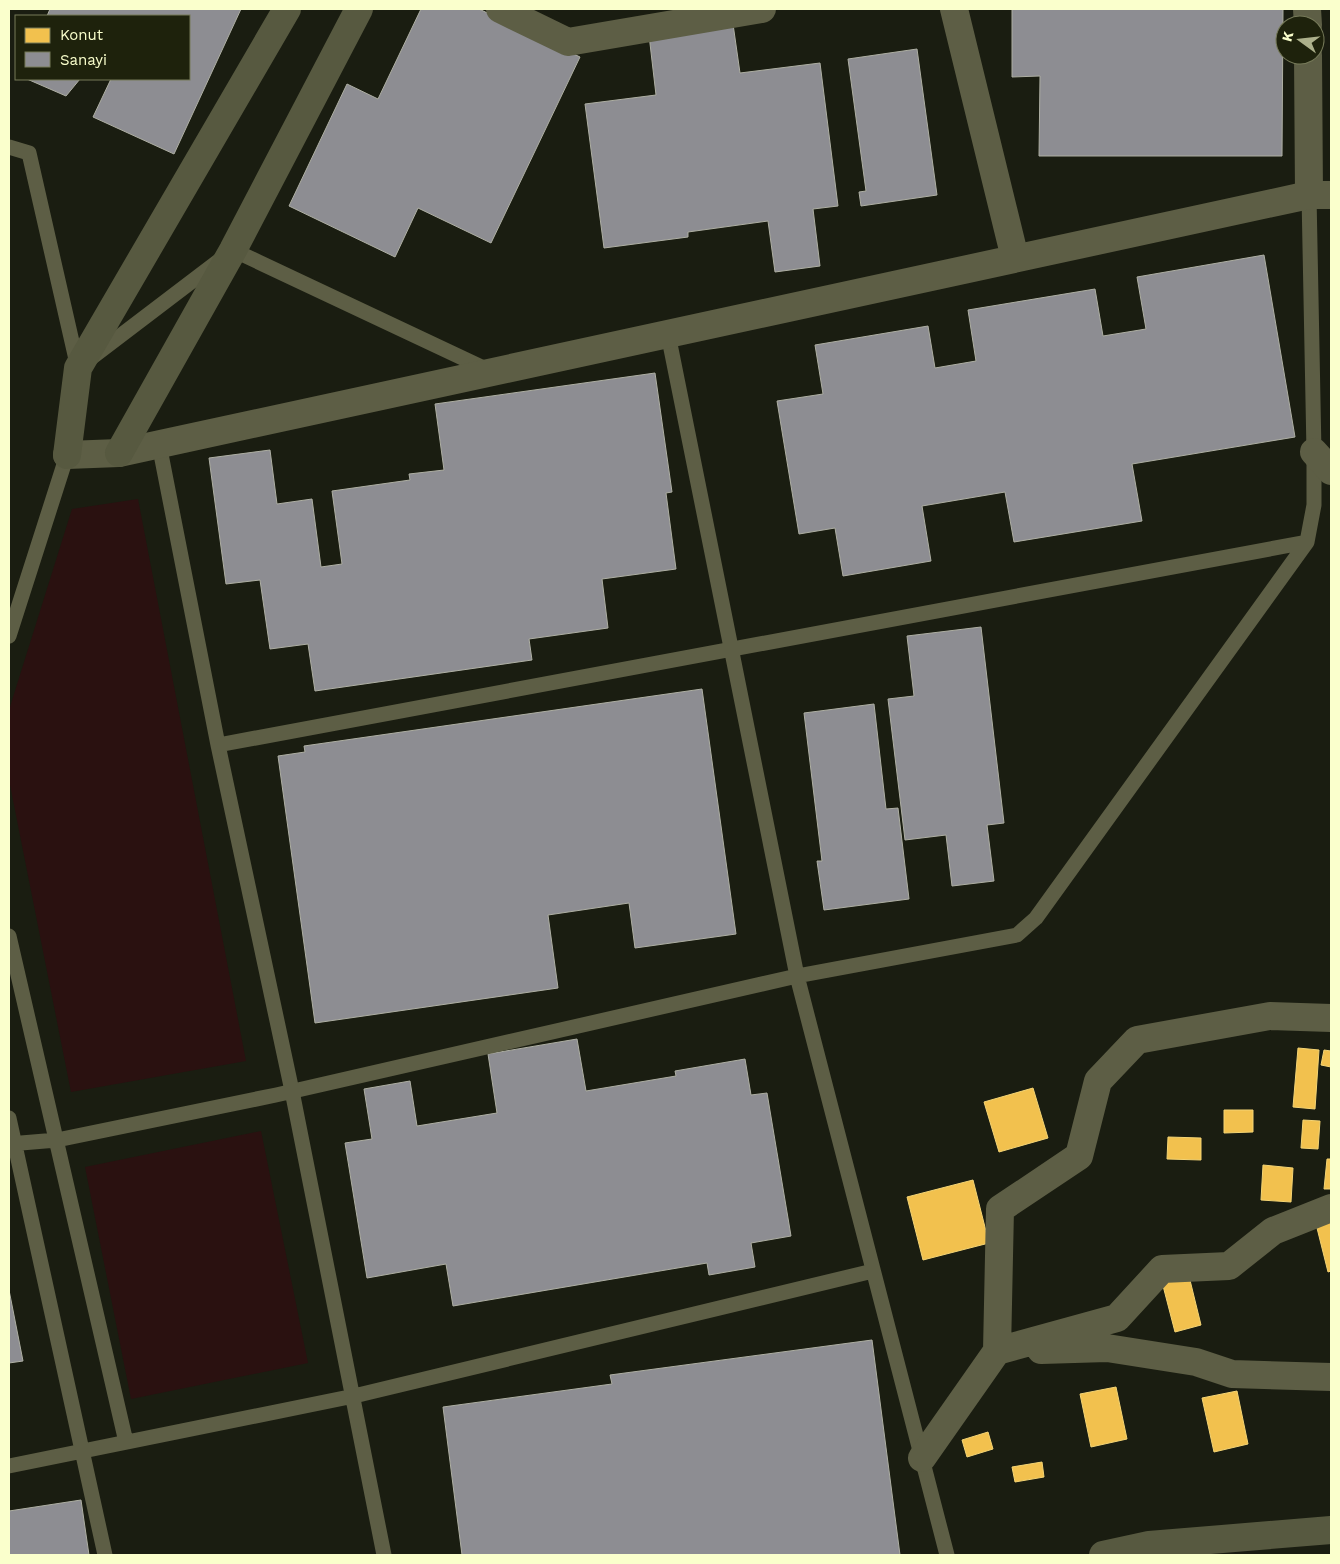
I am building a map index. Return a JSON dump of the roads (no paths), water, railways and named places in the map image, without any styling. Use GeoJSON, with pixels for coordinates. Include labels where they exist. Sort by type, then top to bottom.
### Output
{"type":"FeatureCollection","features":[{"type":"Feature","properties":{"kind":"street"},"geometry":{"type":"LineString","coordinates":[[286,9],[78,368],[67,455],[119,453],[1015,258],[1320,195],[1309,65]]}},
{"type":"Feature","properties":{"kind":"street"},"geometry":{"type":"LineString","coordinates":[[119,453],[232,250],[360,9]]}},
{"type":"Feature","properties":{"kind":"street"},"geometry":{"type":"LineString","coordinates":[[500,9],[568,42],[762,9]]}},
{"type":"Feature","properties":{"kind":"street"},"geometry":{"type":"LineString","coordinates":[[954,9],[1015,258]]}},
{"type":"Feature","properties":{"kind":"street"},"geometry":{"type":"LineString","coordinates":[[922,1458],[997,1352],[1000,1209],[1079,1156],[1098,1082],[1136,1040],[1270,1016],[1331,1018]]}},
{"type":"Feature","properties":{"kind":"street"},"geometry":{"type":"LineString","coordinates":[[997,1352],[1117,1318],[1162,1269],[1229,1266],[1273,1232],[1331,1208]]}},
{"type":"Feature","properties":{"kind":"street"},"geometry":{"type":"LineString","coordinates":[[997,1352],[1107,1348],[1196,1362],[1232,1374],[1331,1377]]}},
{"type":"Feature","properties":{"kind":"street"},"geometry":{"type":"LineString","coordinates":[[1103,1555],[1149,1545],[1331,1530]]}},
{"type":"Feature","properties":{"kind":"lane"},"geometry":{"type":"LineString","coordinates":[[9,147],[29,153],[78,368],[232,250],[491,372]]}},
{"type":"Feature","properties":{"kind":"lane"},"geometry":{"type":"LineString","coordinates":[[11,1144],[57,1140],[292,1091],[797,976],[1017,936],[1036,918],[1307,542],[1323,462],[1320,195]]}},
{"type":"Feature","properties":{"kind":"lane"},"geometry":{"type":"LineString","coordinates":[[668,334],[797,976],[947,1555]]}},
{"type":"Feature","properties":{"kind":"lane"},"geometry":{"type":"LineString","coordinates":[[159,444],[218,745],[292,1091],[354,1396],[384,1555]]}},
{"type":"Feature","properties":{"kind":"lane"},"geometry":{"type":"LineString","coordinates":[[9,636],[67,455]]}},
{"type":"Feature","properties":{"kind":"lane"},"geometry":{"type":"LineString","coordinates":[[218,745],[1307,542]]}},
{"type":"Feature","properties":{"kind":"lane"},"geometry":{"type":"LineString","coordinates":[[9,936],[126,1442]]}},
{"type":"Feature","properties":{"kind":"lane"},"geometry":{"type":"LineString","coordinates":[[9,1118],[11,1144],[84,1451],[105,1555]]}},
{"type":"Feature","properties":{"kind":"lane"},"geometry":{"type":"LineString","coordinates":[[9,1466],[354,1396],[874,1271]]}}]}
